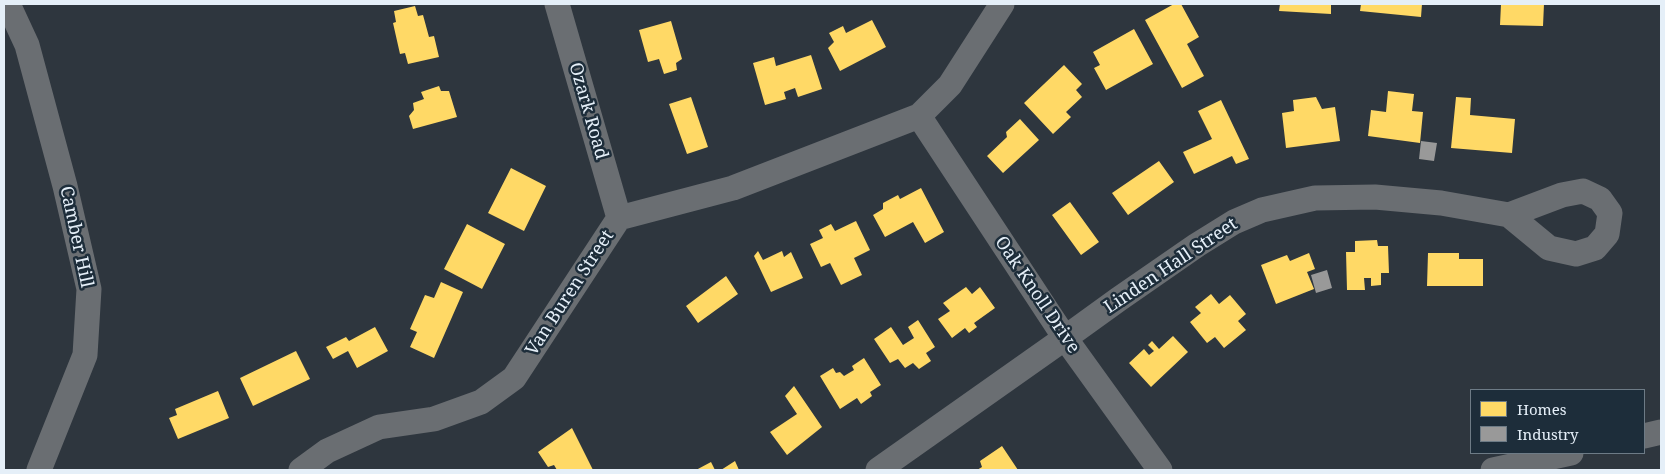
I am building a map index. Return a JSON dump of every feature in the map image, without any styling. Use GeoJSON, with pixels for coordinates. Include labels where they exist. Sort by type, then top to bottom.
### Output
{"type":"FeatureCollection","features":[{"type":"Feature","properties":{"kind":"street","name":"Camber Hill"},"geometry":{"type":"LineString","coordinates":[[8,4],[27,45],[65,186],[90,289],[85,355],[39,470]]}},
{"type":"Feature","properties":{"kind":"street","name":"Ozark Road"},"geometry":{"type":"LineString","coordinates":[[557,4],[619,218]]}},
{"type":"Feature","properties":{"kind":"street","name":"Van Buren Street"},"geometry":{"type":"LineString","coordinates":[[301,470],[327,450],[379,427],[434,418],[481,402],[514,378],[619,218],[733,188],[919,116],[950,85],[1002,4]]}},
{"type":"Feature","properties":{"kind":"street","name":"Oak Knoll Drive"},"geometry":{"type":"LineString","coordinates":[[919,116],[1065,338],[1160,470]]}},
{"type":"Feature","properties":{"kind":"street","name":"Linden Hall Street"},"geometry":{"type":"LineString","coordinates":[[878,470],[1119,298],[1197,245],[1234,222],[1262,210],[1314,198],[1375,197],[1441,203],[1509,215]]}},
{"type":"Feature","properties":{"kind":"street"},"geometry":{"type":"LineString","coordinates":[[1645,436],[1661,432]]}},
{"type":"Feature","properties":{"kind":"street"},"geometry":{"type":"LineString","coordinates":[[1493,470],[1566,454]]}},
{"type":"Feature","properties":{"kind":"building: Homes"},"geometry":{"type":"Polygon","coordinates":[[[1174,4],[1181,4],[1199,37],[1187,44],[1204,76],[1182,88],[1145,20],[1174,4]]]}},
{"type":"Feature","properties":{"kind":"building: Homes"},"geometry":{"type":"Polygon","coordinates":[[[1280,4],[1331,4],[1331,14],[1279,11],[1280,4]]]}},
{"type":"Feature","properties":{"kind":"building: Homes"},"geometry":{"type":"Polygon","coordinates":[[[1361,4],[1422,4],[1421,17],[1360,11],[1361,4]]]}},
{"type":"Feature","properties":{"kind":"building: Homes"},"geometry":{"type":"Polygon","coordinates":[[[1501,4],[1544,4],[1543,26],[1500,25],[1501,4]]]}},
{"type":"Feature","properties":{"kind":"building: Homes"},"geometry":{"type":"Polygon","coordinates":[[[415,6],[418,16],[423,15],[429,37],[434,36],[439,57],[408,64],[405,53],[400,54],[393,23],[396,22],[394,11],[415,6]]]}},
{"type":"Feature","properties":{"kind":"building: Homes"},"geometry":{"type":"Polygon","coordinates":[[[872,20],[886,47],[840,71],[828,48],[834,42],[829,33],[843,26],[846,33],[872,20]]]}},
{"type":"Feature","properties":{"kind":"building: Homes"},"geometry":{"type":"Polygon","coordinates":[[[671,21],[682,59],[676,63],[677,70],[664,74],[659,59],[648,62],[639,30],[671,21]]]}},
{"type":"Feature","properties":{"kind":"building: Homes"},"geometry":{"type":"Polygon","coordinates":[[[1134,29],[1153,64],[1106,90],[1094,68],[1100,65],[1093,52],[1134,29]]]}},
{"type":"Feature","properties":{"kind":"building: Homes"},"geometry":{"type":"Polygon","coordinates":[[[811,55],[822,89],[798,97],[795,88],[784,92],[786,99],[765,105],[753,63],[774,57],[776,66],[811,55]]]}},
{"type":"Feature","properties":{"kind":"building: Homes"},"geometry":{"type":"Polygon","coordinates":[[[1064,65],[1082,84],[1076,90],[1082,97],[1066,112],[1071,117],[1053,134],[1024,103],[1064,65]]]}},
{"type":"Feature","properties":{"kind":"building: Homes"},"geometry":{"type":"Polygon","coordinates":[[[439,86],[441,91],[449,91],[457,117],[413,129],[409,116],[414,110],[413,103],[424,99],[421,92],[439,86]]]}},
{"type":"Feature","properties":{"kind":"building: Homes"},"geometry":{"type":"Polygon","coordinates":[[[1388,91],[1414,94],[1412,111],[1423,112],[1420,143],[1368,136],[1371,110],[1386,112],[1388,91]]]}},
{"type":"Feature","properties":{"kind":"building: Homes"},"geometry":{"type":"Polygon","coordinates":[[[691,97],[708,147],[687,154],[669,104],[691,97]]]}},
{"type":"Feature","properties":{"kind":"building: Homes"},"geometry":{"type":"Polygon","coordinates":[[[1316,97],[1322,109],[1335,107],[1340,141],[1286,148],[1282,113],[1294,111],[1293,100],[1316,97]]]}},
{"type":"Feature","properties":{"kind":"building: Homes"},"geometry":{"type":"Polygon","coordinates":[[[1456,97],[1471,98],[1470,115],[1515,119],[1512,153],[1451,148],[1456,97]]]}},
{"type":"Feature","properties":{"kind":"building: Homes"},"geometry":{"type":"Polygon","coordinates":[[[1221,100],[1249,159],[1236,164],[1232,156],[1194,174],[1183,152],[1212,139],[1198,111],[1221,100]]]}},
{"type":"Feature","properties":{"kind":"building: Homes"},"geometry":{"type":"Polygon","coordinates":[[[1020,119],[1039,140],[1003,173],[987,156],[1007,137],[1006,132],[1020,119]]]}},
{"type":"Feature","properties":{"kind":"building: Homes"},"geometry":{"type":"Polygon","coordinates":[[[1159,161],[1174,182],[1128,215],[1112,193],[1159,161]]]}},
{"type":"Feature","properties":{"kind":"building: Homes"},"geometry":{"type":"Polygon","coordinates":[[[511,168],[546,186],[524,231],[488,213],[511,168]]]}},
{"type":"Feature","properties":{"kind":"building: Homes"},"geometry":{"type":"Polygon","coordinates":[[[921,188],[944,232],[925,243],[913,222],[885,237],[873,215],[883,209],[883,203],[898,195],[900,199],[921,188]]]}},
{"type":"Feature","properties":{"kind":"building: Homes"},"geometry":{"type":"Polygon","coordinates":[[[1070,202],[1099,242],[1081,255],[1052,215],[1070,202]]]}},
{"type":"Feature","properties":{"kind":"building: Homes"},"geometry":{"type":"Polygon","coordinates":[[[856,221],[870,250],[854,258],[862,275],[841,285],[830,263],[821,267],[810,244],[823,238],[819,230],[831,224],[835,231],[856,221]]]}},
{"type":"Feature","properties":{"kind":"building: Homes"},"geometry":{"type":"Polygon","coordinates":[[[467,224],[505,244],[482,289],[444,269],[467,224]]]}},
{"type":"Feature","properties":{"kind":"building: Homes"},"geometry":{"type":"Polygon","coordinates":[[[1377,240],[1378,246],[1388,246],[1389,273],[1381,273],[1381,285],[1371,286],[1371,278],[1364,278],[1365,290],[1347,290],[1346,252],[1355,252],[1355,241],[1377,240]]]}},
{"type":"Feature","properties":{"kind":"building: Homes"},"geometry":{"type":"Polygon","coordinates":[[[758,251],[763,260],[782,251],[784,257],[791,252],[803,278],[771,292],[754,256],[758,251]]]}},
{"type":"Feature","properties":{"kind":"building: Homes"},"geometry":{"type":"Polygon","coordinates":[[[1309,253],[1315,269],[1307,272],[1314,289],[1276,304],[1261,265],[1287,255],[1290,261],[1309,253]]]}},
{"type":"Feature","properties":{"kind":"building: Homes"},"geometry":{"type":"Polygon","coordinates":[[[1428,253],[1459,253],[1459,259],[1483,259],[1483,286],[1427,286],[1428,253]]]}},
{"type":"Feature","properties":{"kind":"building: Homes"},"geometry":{"type":"Polygon","coordinates":[[[726,276],[738,294],[698,323],[686,306],[726,276]]]}},
{"type":"Feature","properties":{"kind":"building: Homes"},"geometry":{"type":"Polygon","coordinates":[[[441,282],[463,292],[434,358],[410,347],[417,332],[410,329],[425,295],[434,298],[441,282]]]}},
{"type":"Feature","properties":{"kind":"building: Homes"},"geometry":{"type":"Polygon","coordinates":[[[966,287],[972,294],[980,287],[995,308],[974,323],[977,327],[969,333],[965,328],[952,338],[938,319],[950,311],[943,303],[966,287]]]}},
{"type":"Feature","properties":{"kind":"building: Homes"},"geometry":{"type":"Polygon","coordinates":[[[1211,294],[1219,304],[1230,295],[1246,314],[1238,321],[1246,330],[1224,348],[1215,337],[1207,343],[1190,322],[1201,313],[1195,307],[1211,294]]]}},
{"type":"Feature","properties":{"kind":"building: Homes"},"geometry":{"type":"Polygon","coordinates":[[[918,320],[935,347],[926,353],[931,361],[919,369],[913,363],[905,368],[898,359],[890,363],[874,339],[891,327],[903,345],[914,338],[908,327],[918,320]]]}},
{"type":"Feature","properties":{"kind":"building: Homes"},"geometry":{"type":"Polygon","coordinates":[[[375,327],[388,351],[357,368],[348,351],[333,359],[326,347],[346,337],[349,341],[375,327]]]}},
{"type":"Feature","properties":{"kind":"building: Homes"},"geometry":{"type":"Polygon","coordinates":[[[1173,336],[1188,352],[1151,387],[1129,363],[1144,349],[1149,355],[1154,351],[1148,345],[1152,341],[1159,349],[1173,336]]]}},
{"type":"Feature","properties":{"kind":"building: Homes"},"geometry":{"type":"Polygon","coordinates":[[[296,351],[310,379],[253,406],[240,378],[296,351]]]}},
{"type":"Feature","properties":{"kind":"building: Homes"},"geometry":{"type":"Polygon","coordinates":[[[864,358],[881,385],[870,392],[872,396],[861,404],[857,398],[840,409],[820,376],[833,368],[836,373],[840,372],[844,376],[854,370],[852,366],[864,358]]]}},
{"type":"Feature","properties":{"kind":"building: Homes"},"geometry":{"type":"Polygon","coordinates":[[[794,386],[822,427],[787,455],[770,432],[797,414],[785,396],[794,386]]]}},
{"type":"Feature","properties":{"kind":"building: Homes"},"geometry":{"type":"Polygon","coordinates":[[[218,391],[229,418],[178,439],[169,418],[177,415],[175,409],[218,391]]]}},
{"type":"Feature","properties":{"kind":"building: Homes"},"geometry":{"type":"Polygon","coordinates":[[[572,428],[593,470],[557,470],[554,465],[548,467],[538,452],[572,428]]]}},
{"type":"Feature","properties":{"kind":"building: Homes"},"geometry":{"type":"Polygon","coordinates":[[[1002,446],[1018,470],[977,470],[982,467],[980,461],[1002,446]]]}},
{"type":"Feature","properties":{"kind":"building: Homes"},"geometry":{"type":"Polygon","coordinates":[[[735,461],[739,470],[721,470],[735,461]]]}},
{"type":"Feature","properties":{"kind":"building: Homes"},"geometry":{"type":"Polygon","coordinates":[[[711,462],[715,470],[696,470],[711,462]]]}},
{"type":"Feature","properties":{"kind":"building: Industry"},"geometry":{"type":"Polygon","coordinates":[[[1421,141],[1437,143],[1434,161],[1419,159],[1421,141]]]}},
{"type":"Feature","properties":{"kind":"building: Industry"},"geometry":{"type":"Polygon","coordinates":[[[1327,270],[1332,288],[1316,293],[1311,275],[1327,270]]]}}]}
